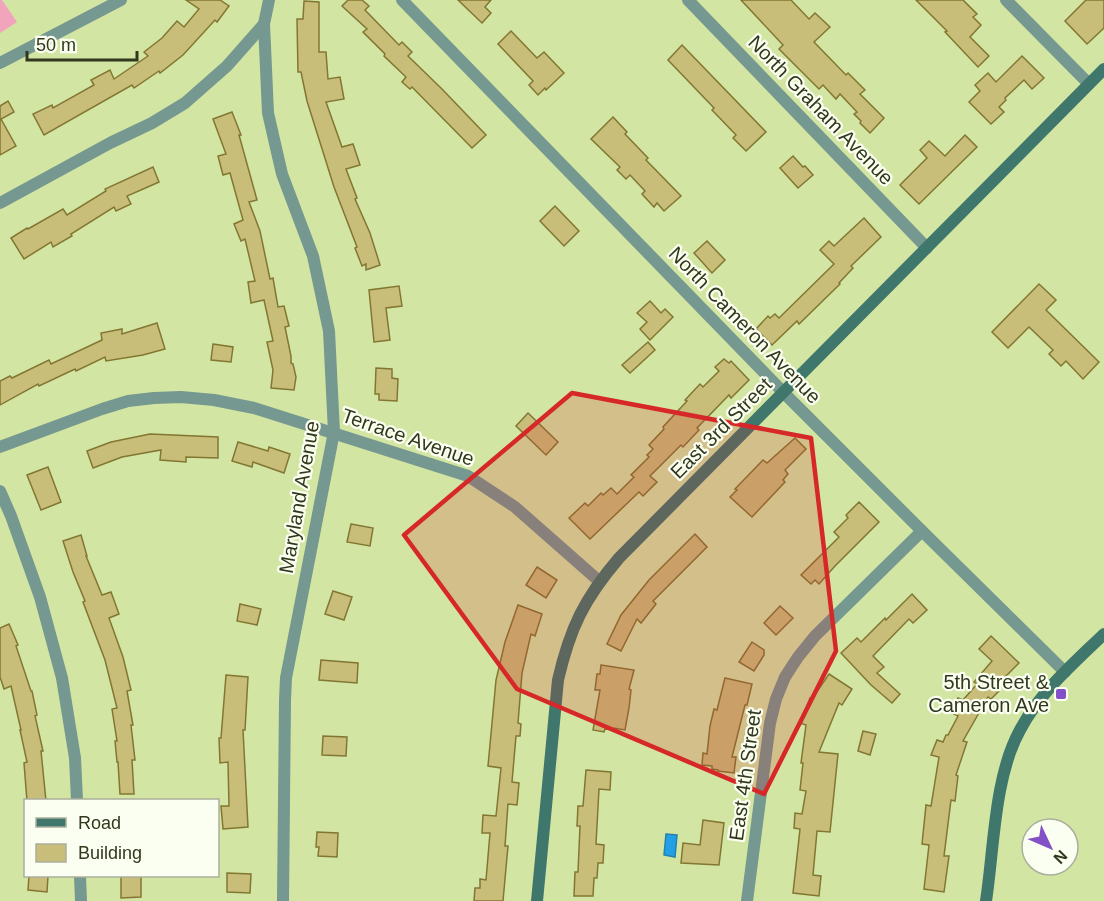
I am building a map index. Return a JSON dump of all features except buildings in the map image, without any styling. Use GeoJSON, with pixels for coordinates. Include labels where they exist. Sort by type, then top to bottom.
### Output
{"type":"FeatureCollection","features":[{"type":"Feature","properties":{"kind":"street"},"geometry":{"type":"LineString","coordinates":[[0,63],[121,0]]}},
{"type":"Feature","properties":{"kind":"street","name":"Maryland Avenue"},"geometry":{"type":"LineString","coordinates":[[269,0],[264,24],[268,113],[282,174],[312,256],[329,331],[334,432],[286,678],[283,901]]}},
{"type":"Feature","properties":{"kind":"street","name":"North Cameron Avenue"},"geometry":{"type":"LineString","coordinates":[[402,0],[783,392],[1065,672]]}},
{"type":"Feature","properties":{"kind":"street","name":"North Graham Avenue"},"geometry":{"type":"LineString","coordinates":[[687,0],[927,248]]}},
{"type":"Feature","properties":{"kind":"street"},"geometry":{"type":"LineString","coordinates":[[1006,0],[1089,84]]}},
{"type":"Feature","properties":{"kind":"street"},"geometry":{"type":"LineString","coordinates":[[0,203],[110,143],[152,123],[185,103],[226,66],[264,24]]}},
{"type":"Feature","properties":{"kind":"street","name":"East 3rd Street"},"geometry":{"type":"LineString","coordinates":[[537,901],[558,680],[573,627],[599,581],[619,558],[1104,69]]}},
{"type":"Feature","properties":{"kind":"street","name":"Terrace Avenue"},"geometry":{"type":"LineString","coordinates":[[0,447],[128,401],[181,397],[244,406],[334,432],[468,476],[515,507],[599,581]]}},
{"type":"Feature","properties":{"kind":"street"},"geometry":{"type":"LineString","coordinates":[[0,492],[40,597],[62,678],[75,758],[77,799]]}},
{"type":"Feature","properties":{"kind":"street","name":"East 4th Street"},"geometry":{"type":"LineString","coordinates":[[747,901],[770,723],[785,677],[815,636],[922,531]]}},
{"type":"Feature","properties":{"kind":"street"},"geometry":{"type":"LineString","coordinates":[[987,901],[999,798],[1011,750],[1028,716],[1044,696],[1104,634]]}},
{"type":"Feature","properties":{"kind":"street"},"geometry":{"type":"LineString","coordinates":[[80,877],[81,901]]}},
{"type":"Feature","properties":{"kind":"highlighted area"},"geometry":{"type":"Polygon","coordinates":[[[572,393],[811,438],[836,651],[764,794],[517,689],[404,535],[572,393]]]}},
{"type":"Feature","properties":{"kind":"shaded area"},"geometry":{"type":"Polygon","coordinates":[[[0,0],[17,22],[0,33],[0,0]]]}},
{"type":"Feature","properties":{"kind":"water"},"geometry":{"type":"Polygon","coordinates":[[[666,834],[677,835],[675,857],[664,855],[666,834]]]}},
{"type":"Feature","properties":{"kind":"place","name":"5th Street & Cameron Ave"},"geometry":{"type":"Point","coordinates":[1061,694]}}]}
